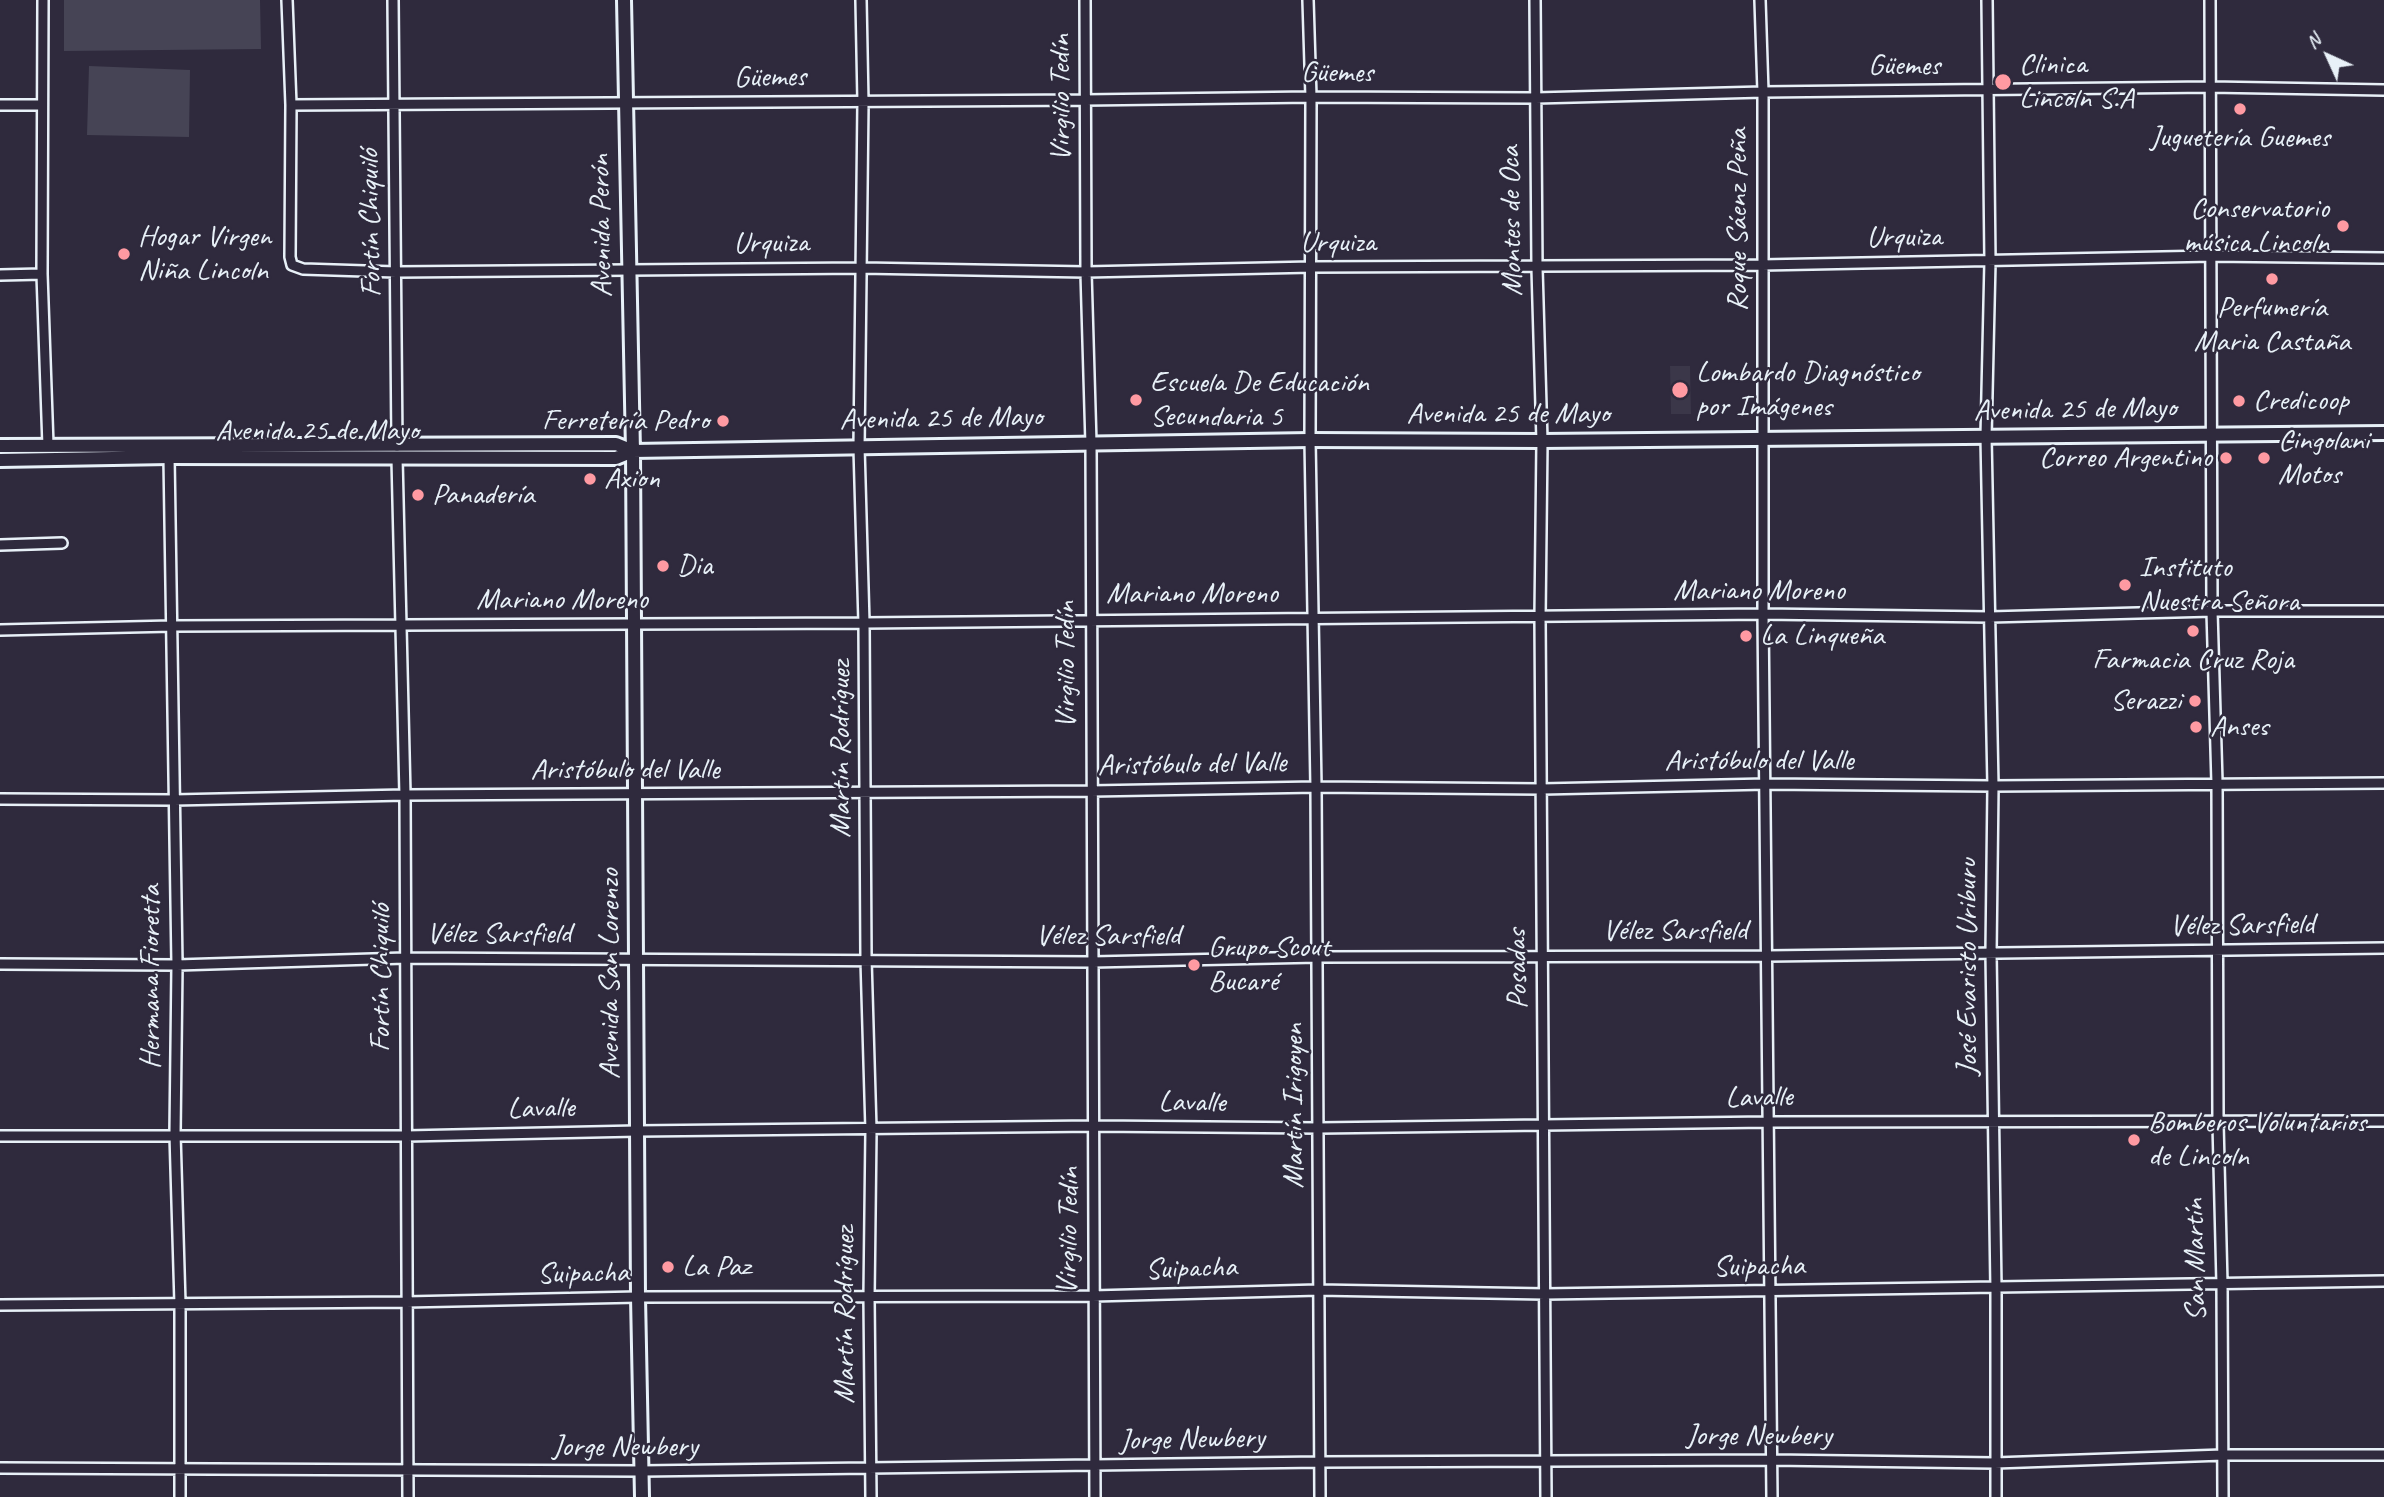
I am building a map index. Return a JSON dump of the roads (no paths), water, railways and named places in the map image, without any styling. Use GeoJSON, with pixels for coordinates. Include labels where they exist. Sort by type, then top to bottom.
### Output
{"type":"FeatureCollection","features":[{"type":"Feature","properties":{"kind":"main road","name":"Avenida Perón"},"geometry":{"type":"LineString","coordinates":[[624,0],[633,451]]}},
{"type":"Feature","properties":{"kind":"main road","name":"Avenida 25 de Mayo"},"geometry":{"type":"LineString","coordinates":[[0,446],[616,458],[633,451],[1310,440],[1542,441],[2384,433]]}},
{"type":"Feature","properties":{"kind":"main road","name":"Avenida 25 de Mayo"},"geometry":{"type":"LineString","coordinates":[[0,460],[169,451]]}},
{"type":"Feature","properties":{"kind":"main road","name":"Avenida San Lorenzo"},"geometry":{"type":"LineString","coordinates":[[633,451],[638,1297],[642,1497]]}},
{"type":"Feature","properties":{"kind":"street"},"geometry":{"type":"LineString","coordinates":[[43,0],[42,274],[48,446]]}},
{"type":"Feature","properties":{"kind":"street"},"geometry":{"type":"LineString","coordinates":[[287,0],[291,105]]}},
{"type":"Feature","properties":{"kind":"street","name":"Fortín Chiquiló"},"geometry":{"type":"LineString","coordinates":[[393,0],[397,452],[405,795],[408,1497]]}},
{"type":"Feature","properties":{"kind":"street","name":"Martín Rodríguez"},"geometry":{"type":"LineString","coordinates":[[861,0],[863,102],[859,447],[871,1130],[871,1497]]}},
{"type":"Feature","properties":{"kind":"street","name":"Virgilio Tedín"},"geometry":{"type":"LineString","coordinates":[[1085,0],[1095,1126],[1095,1497]]}},
{"type":"Feature","properties":{"kind":"street","name":"Martín Irigoyen"},"geometry":{"type":"LineString","coordinates":[[1308,0],[1311,97],[1310,440],[1316,787],[1321,1497]]}},
{"type":"Feature","properties":{"kind":"street","name":"Montes de Oca"},"geometry":{"type":"LineString","coordinates":[[1535,0],[1537,268],[1542,441]]}},
{"type":"Feature","properties":{"kind":"street","name":"Roque Sáenz Peña"},"geometry":{"type":"LineString","coordinates":[[1760,0],[1763,92],[1763,614],[1772,1497]]}},
{"type":"Feature","properties":{"kind":"street","name":"José Evaristo Uriburu"},"geometry":{"type":"LineString","coordinates":[[1987,0],[1990,261],[1986,437],[1993,786],[1991,953],[1996,1497]]}},
{"type":"Feature","properties":{"kind":"street","name":"San Martín"},"geometry":{"type":"LineString","coordinates":[[2210,0],[2212,611],[2217,783],[2223,1497]]}},
{"type":"Feature","properties":{"kind":"street","name":"Güemes"},"geometry":{"type":"LineString","coordinates":[[291,105],[1311,97],[1536,98],[1763,92],[2210,87],[2384,90]]}},
{"type":"Feature","properties":{"kind":"street"},"geometry":{"type":"LineString","coordinates":[[0,105],[42,105]]}},
{"type":"Feature","properties":{"kind":"street","name":"Urquiza"},"geometry":{"type":"LineString","coordinates":[[291,105],[290,257],[292,265],[303,269],[396,272],[862,268],[1086,272],[1312,267],[1762,265],[2212,256],[2384,258]]}},
{"type":"Feature","properties":{"kind":"street"},"geometry":{"type":"LineString","coordinates":[[0,275],[42,274]]}},
{"type":"Feature","properties":{"kind":"street","name":"Posadas"},"geometry":{"type":"LineString","coordinates":[[1542,441],[1540,617],[1546,1497]]}},
{"type":"Feature","properties":{"kind":"street","name":"Hermana Fioretta"},"geometry":{"type":"LineString","coordinates":[[169,451],[177,965],[175,1134],[180,1304],[180,1497]]}},
{"type":"Feature","properties":{"kind":"street"},"geometry":{"type":"LineString","coordinates":[[0,545],[62,543]]}},
{"type":"Feature","properties":{"kind":"street","name":"Mariano Moreno"},"geometry":{"type":"LineString","coordinates":[[0,630],[172,626],[864,623],[1763,614],[1990,617],[2212,611],[2384,611]]}},
{"type":"Feature","properties":{"kind":"street","name":"Aristóbulo del Valle"},"geometry":{"type":"LineString","coordinates":[[0,799],[174,800],[405,795],[1316,787],[1542,789],[1766,784],[1993,786],[2384,783]]}},
{"type":"Feature","properties":{"kind":"street","name":"Vélez Sarsfield"},"geometry":{"type":"LineString","coordinates":[[0,964],[177,965],[405,958],[1093,962],[1317,957],[1768,956],[2384,948]]}},
{"type":"Feature","properties":{"kind":"street","name":"Lavalle"},"geometry":{"type":"LineString","coordinates":[[0,1136],[407,1136],[1095,1126],[1319,1128],[1768,1122],[2384,1121]]}},
{"type":"Feature","properties":{"kind":"street","name":"Suipacha"},"geometry":{"type":"LineString","coordinates":[[0,1305],[638,1297],[1093,1296],[1318,1290],[1545,1294],[2384,1281]]}},
{"type":"Feature","properties":{"kind":"street","name":"Jorge Newbery"},"geometry":{"type":"LineString","coordinates":[[0,1468],[642,1471],[1320,1462],[1772,1460],[1995,1463],[2223,1455],[2384,1455]]}},
{"type":"Feature","properties":{"kind":"place","name":"Clinica Lincoln S.A"},"geometry":{"type":"Point","coordinates":[2003,82]}},
{"type":"Feature","properties":{"kind":"place","name":"Juguetería Guemes"},"geometry":{"type":"Point","coordinates":[2240,109]}},
{"type":"Feature","properties":{"kind":"place","name":"Conservatorio música Lincoln"},"geometry":{"type":"Point","coordinates":[2343,226]}},
{"type":"Feature","properties":{"kind":"place","name":"Hogar Virgen Niña Lincoln"},"geometry":{"type":"Point","coordinates":[124,254]}},
{"type":"Feature","properties":{"kind":"place","name":"Perfumería Maria Castaña"},"geometry":{"type":"Point","coordinates":[2272,279]}},
{"type":"Feature","properties":{"kind":"place","name":"Lombardo Diagnóstico por Imágenes"},"geometry":{"type":"Point","coordinates":[1680,390]}},
{"type":"Feature","properties":{"kind":"place","name":"Escuela De Educación Secundaria 5"},"geometry":{"type":"Point","coordinates":[1136,400]}},
{"type":"Feature","properties":{"kind":"place","name":"Credicoop"},"geometry":{"type":"Point","coordinates":[2239,401]}},
{"type":"Feature","properties":{"kind":"place","name":"Ferretería Pedro"},"geometry":{"type":"Point","coordinates":[723,421]}},
{"type":"Feature","properties":{"kind":"place","name":"Correo Argentino"},"geometry":{"type":"Point","coordinates":[2226,458]}},
{"type":"Feature","properties":{"kind":"place","name":"Cingolani Motos"},"geometry":{"type":"Point","coordinates":[2264,458]}},
{"type":"Feature","properties":{"kind":"place","name":"Axion"},"geometry":{"type":"Point","coordinates":[590,479]}},
{"type":"Feature","properties":{"kind":"place","name":"Panadería"},"geometry":{"type":"Point","coordinates":[418,495]}},
{"type":"Feature","properties":{"kind":"place","name":"Dia"},"geometry":{"type":"Point","coordinates":[663,566]}},
{"type":"Feature","properties":{"kind":"place","name":"Instituto Nuestra Señora"},"geometry":{"type":"Point","coordinates":[2125,585]}},
{"type":"Feature","properties":{"kind":"place","name":"Farmacia Cruz Roja"},"geometry":{"type":"Point","coordinates":[2193,631]}},
{"type":"Feature","properties":{"kind":"place","name":"La Linqueña"},"geometry":{"type":"Point","coordinates":[1746,636]}},
{"type":"Feature","properties":{"kind":"place","name":"Serazzi"},"geometry":{"type":"Point","coordinates":[2195,701]}},
{"type":"Feature","properties":{"kind":"place","name":"Anses"},"geometry":{"type":"Point","coordinates":[2196,727]}},
{"type":"Feature","properties":{"kind":"place","name":"Grupo Scout Bucaré"},"geometry":{"type":"Point","coordinates":[1194,965]}},
{"type":"Feature","properties":{"kind":"place","name":"Bomberos Voluntarios de Lincoln"},"geometry":{"type":"Point","coordinates":[2134,1140]}},
{"type":"Feature","properties":{"kind":"place","name":"La Paz"},"geometry":{"type":"Point","coordinates":[668,1267]}}]}
